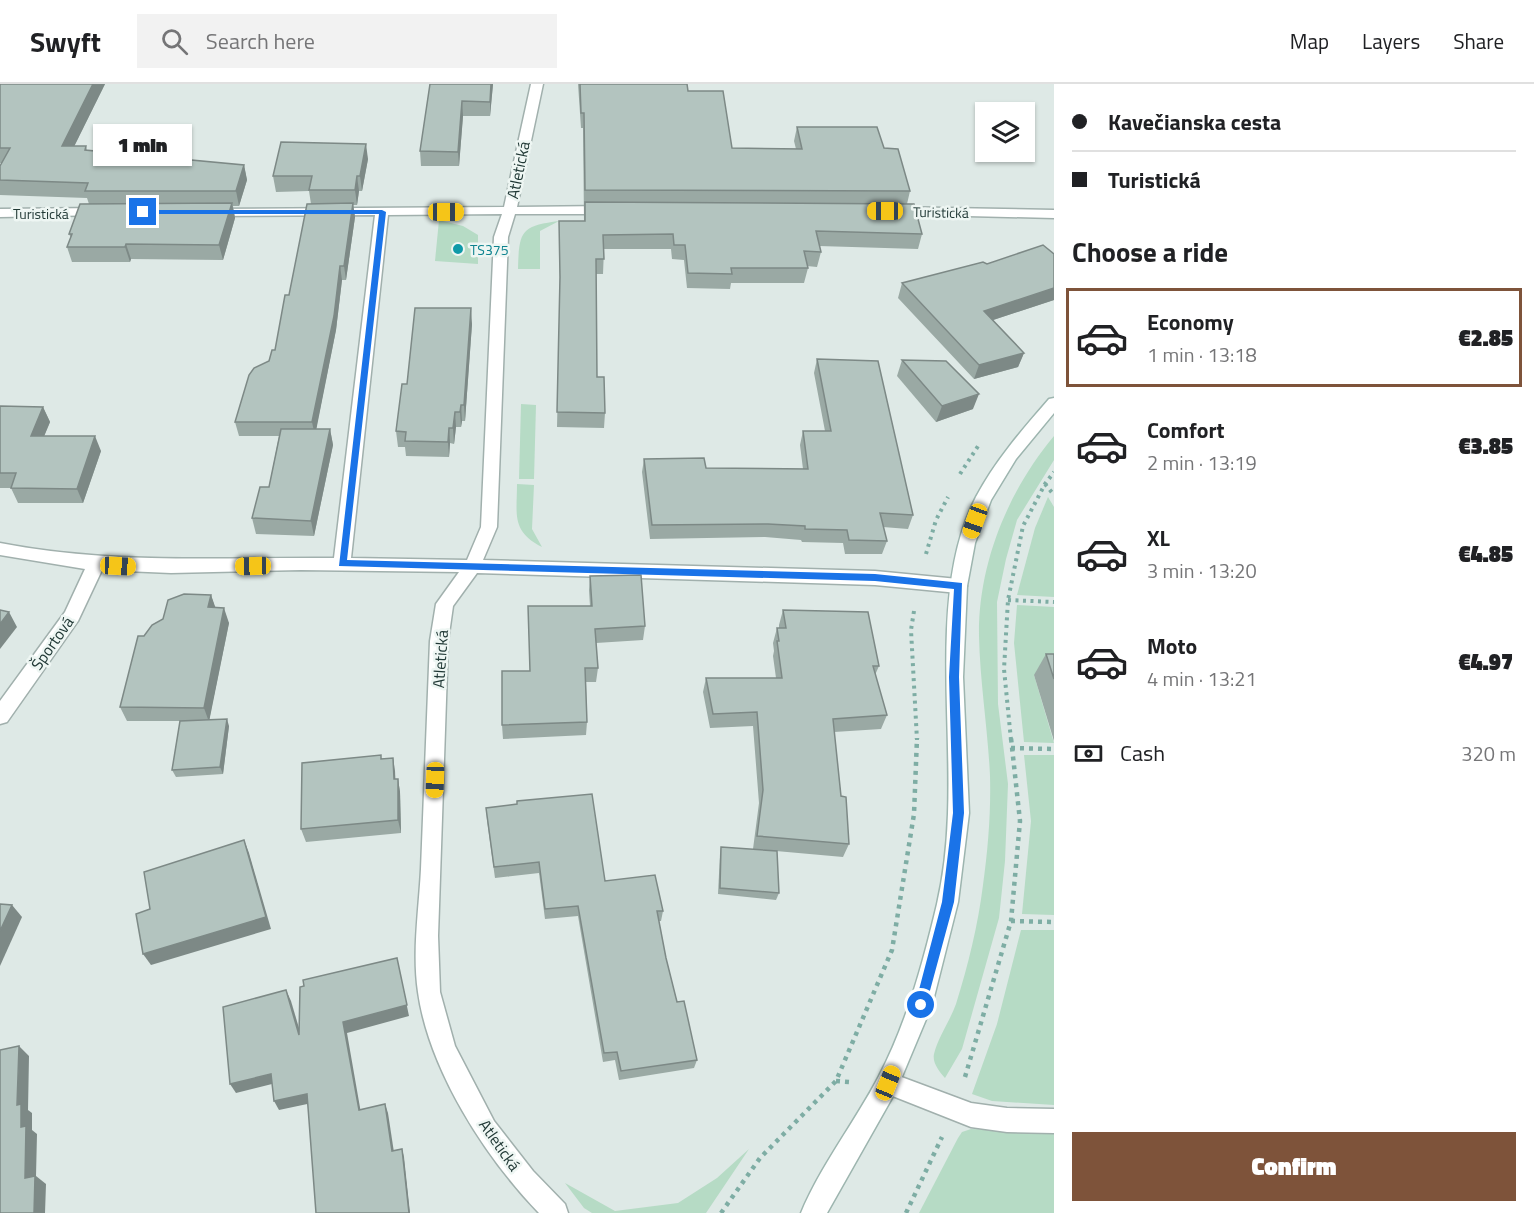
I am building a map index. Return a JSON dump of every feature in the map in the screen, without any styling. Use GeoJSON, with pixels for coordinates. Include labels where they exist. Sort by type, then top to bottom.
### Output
{"type":"FeatureCollection","features":[{"type":"Feature","properties":{"kind":"street","name":"Atletická"},"geometry":{"type":"LineString","coordinates":[[537,84],[510,211],[501,237],[489,527],[472,567],[445,604],[439,641],[427,936],[429,992],[446,1050],[486,1129],[524,1180],[556,1213]]}},
{"type":"Feature","properties":{"kind":"street"},"geometry":{"type":"LineString","coordinates":[[191,212],[627,210]]}},
{"type":"Feature","properties":{"kind":"street","name":"Turistická"},"geometry":{"type":"LineString","coordinates":[[872,211],[1054,214]]}},
{"type":"Feature","properties":{"kind":"street","name":"Turistická"},"geometry":{"type":"LineString","coordinates":[[0,213],[119,212]]}},
{"type":"Feature","properties":{"kind":"street"},"geometry":{"type":"LineString","coordinates":[[342,564],[382,212]]}},
{"type":"Feature","properties":{"kind":"street"},"geometry":{"type":"LineString","coordinates":[[813,1213],[888,1083],[921,1005],[948,902],[959,813],[954,677],[958,586],[967,543],[982,499],[1010,455],[1054,403]]}},
{"type":"Feature","properties":{"kind":"street"},"geometry":{"type":"LineString","coordinates":[[0,549],[96,565],[141,568],[342,564],[875,578],[958,586]]}},
{"type":"Feature","properties":{"kind":"street","name":"Športová"},"geometry":{"type":"LineString","coordinates":[[0,716],[72,616],[96,565]]}},
{"type":"Feature","properties":{"kind":"street"},"geometry":{"type":"LineString","coordinates":[[888,1083],[955,1109],[989,1118],[1054,1121]]}},
{"type":"Feature","properties":{"kind":"path"},"geometry":{"type":"LineString","coordinates":[[957,479],[968,459],[982,441]]}},
{"type":"Feature","properties":{"kind":"path"},"geometry":{"type":"LineString","coordinates":[[906,1213],[955,1109],[1011,921],[1020,821],[1004,669],[1008,600],[1023,526],[1045,484],[1054,472]]}},
{"type":"Feature","properties":{"kind":"path"},"geometry":{"type":"LineString","coordinates":[[1045,484],[1052,488],[1054,495]]}},
{"type":"Feature","properties":{"kind":"path"},"geometry":{"type":"LineString","coordinates":[[721,1213],[760,1158],[836,1081],[892,950],[914,814],[917,748],[911,630],[917,581],[936,520],[952,490]]}},
{"type":"Feature","properties":{"kind":"path"},"geometry":{"type":"LineString","coordinates":[[1008,600],[1054,602]]}},
{"type":"Feature","properties":{"kind":"path"},"geometry":{"type":"LineString","coordinates":[[1011,748],[1054,749]]}},
{"type":"Feature","properties":{"kind":"path"},"geometry":{"type":"LineString","coordinates":[[1011,921],[1054,922]]}},
{"type":"Feature","properties":{"kind":"green space"},"geometry":{"type":"Polygon","coordinates":[[[439,220],[463,226],[478,235],[478,264],[435,261],[439,220]]]}},
{"type":"Feature","properties":{"kind":"green space"},"geometry":{"type":"Polygon","coordinates":[[[559,221],[540,231],[540,269],[518,269],[519,246],[525,233],[537,225],[559,221]]]}},
{"type":"Feature","properties":{"kind":"green space"},"geometry":{"type":"Polygon","coordinates":[[[521,404],[536,405],[534,479],[519,479],[521,404]]]}},
{"type":"Feature","properties":{"kind":"green space"},"geometry":{"type":"Polygon","coordinates":[[[1054,436],[1054,460],[1017,520],[997,602],[998,704],[1008,784],[1005,861],[999,918],[962,1049],[945,1078],[935,1064],[934,1054],[956,1004],[968,960],[981,900],[989,831],[990,776],[979,636],[984,582],[990,556],[1010,504],[1023,480],[1054,436]]]}},
{"type":"Feature","properties":{"kind":"green space"},"geometry":{"type":"Polygon","coordinates":[[[517,484],[534,485],[532,529],[542,547],[525,535],[520,528],[517,513],[517,484]]]}},
{"type":"Feature","properties":{"kind":"green space"},"geometry":{"type":"Polygon","coordinates":[[[1048,497],[1054,507],[1054,597],[1017,595],[1035,528],[1048,497]]]}},
{"type":"Feature","properties":{"kind":"green space"},"geometry":{"type":"Polygon","coordinates":[[[1017,605],[1054,607],[1054,675],[1034,675],[1054,743],[1024,742],[1014,643],[1017,605]]]}},
{"type":"Feature","properties":{"kind":"green space"},"geometry":{"type":"Polygon","coordinates":[[[1024,755],[1054,755],[1054,915],[1022,914],[1031,821],[1024,755]]]}},
{"type":"Feature","properties":{"kind":"green space"},"geometry":{"type":"Polygon","coordinates":[[[1021,930],[1054,930],[1054,1105],[992,1101],[972,1094],[997,1024],[1021,930]]]}},
{"type":"Feature","properties":{"kind":"green space"},"geometry":{"type":"Polygon","coordinates":[[[971,1129],[1054,1132],[1054,1213],[919,1213],[958,1138],[962,1132],[971,1129]]]}},
{"type":"Feature","properties":{"kind":"green space"},"geometry":{"type":"Polygon","coordinates":[[[749,1149],[706,1213],[592,1213],[584,1208],[565,1183],[615,1211],[678,1203],[717,1178],[749,1149]]]}},
{"type":"Feature","properties":{"kind":"building"},"geometry":{"type":"Polygon","coordinates":[[[0,84],[93,84],[62,146],[86,146],[85,150],[244,165],[236,191],[85,191],[88,183],[0,180],[0,166],[10,148],[0,148],[0,84]]]}},
{"type":"Feature","properties":{"kind":"building"},"geometry":{"type":"Polygon","coordinates":[[[430,84],[491,84],[490,102],[462,101],[458,152],[420,151],[430,84]]]}},
{"type":"Feature","properties":{"kind":"building"},"geometry":{"type":"Polygon","coordinates":[[[580,84],[687,84],[688,91],[723,91],[732,148],[802,149],[797,127],[877,127],[884,148],[898,149],[910,191],[585,190],[584,113],[581,113],[580,84]]]}},
{"type":"Feature","properties":{"kind":"building"},"geometry":{"type":"Polygon","coordinates":[[[281,142],[366,144],[355,190],[309,190],[312,176],[273,176],[281,142]]]}},
{"type":"Feature","properties":{"kind":"building"},"geometry":{"type":"Polygon","coordinates":[[[585,202],[914,204],[922,234],[816,231],[821,252],[804,251],[808,268],[731,268],[732,274],[688,273],[685,245],[674,245],[673,234],[603,235],[604,259],[596,259],[597,377],[604,377],[605,413],[557,412],[559,221],[585,221],[585,202]]]}},
{"type":"Feature","properties":{"kind":"building"},"geometry":{"type":"Polygon","coordinates":[[[232,203],[219,245],[126,244],[125,247],[67,247],[72,234],[69,234],[80,204],[232,203]]]}},
{"type":"Feature","properties":{"kind":"building"},"geometry":{"type":"Polygon","coordinates":[[[353,203],[344,266],[340,266],[334,316],[312,422],[235,422],[249,375],[254,368],[269,361],[272,350],[275,350],[285,295],[289,295],[307,204],[353,203]]]}},
{"type":"Feature","properties":{"kind":"building"},"geometry":{"type":"Polygon","coordinates":[[[1043,245],[1054,254],[1054,288],[984,311],[1024,353],[979,365],[902,283],[983,262],[987,264],[1043,245]]]}},
{"type":"Feature","properties":{"kind":"building"},"geometry":{"type":"Polygon","coordinates":[[[415,308],[471,308],[464,405],[461,405],[460,412],[455,412],[453,428],[449,428],[448,442],[405,441],[406,432],[396,431],[402,384],[407,384],[415,308]]]}},
{"type":"Feature","properties":{"kind":"building"},"geometry":{"type":"Polygon","coordinates":[[[817,359],[878,361],[913,515],[880,513],[887,541],[849,540],[847,530],[805,529],[805,526],[652,525],[644,459],[704,458],[706,468],[808,469],[803,431],[831,431],[817,359]]]}},
{"type":"Feature","properties":{"kind":"building"},"geometry":{"type":"Polygon","coordinates":[[[902,360],[946,361],[979,394],[942,406],[902,360]]]}},
{"type":"Feature","properties":{"kind":"building"},"geometry":{"type":"Polygon","coordinates":[[[0,406],[43,407],[31,436],[95,436],[77,489],[11,488],[16,473],[0,473],[0,406]]]}},
{"type":"Feature","properties":{"kind":"building"},"geometry":{"type":"Polygon","coordinates":[[[281,429],[330,429],[311,521],[252,518],[260,487],[269,487],[281,429]]]}},
{"type":"Feature","properties":{"kind":"building"},"geometry":{"type":"Polygon","coordinates":[[[641,575],[645,626],[595,629],[598,668],[585,668],[587,722],[502,725],[502,671],[530,671],[528,606],[592,606],[590,576],[641,575]]]}},
{"type":"Feature","properties":{"kind":"building"},"geometry":{"type":"Polygon","coordinates":[[[184,594],[211,595],[208,607],[224,608],[204,708],[120,707],[138,636],[144,636],[152,625],[163,619],[168,600],[184,594]]]}},
{"type":"Feature","properties":{"kind":"building"},"geometry":{"type":"Polygon","coordinates":[[[0,610],[9,612],[0,624],[0,610]]]}},
{"type":"Feature","properties":{"kind":"building"},"geometry":{"type":"Polygon","coordinates":[[[783,610],[868,612],[879,666],[873,666],[887,715],[833,719],[841,796],[846,797],[849,844],[757,836],[763,790],[757,712],[713,714],[706,678],[782,678],[777,628],[786,628],[783,610]]]}},
{"type":"Feature","properties":{"kind":"building"},"geometry":{"type":"Polygon","coordinates":[[[1046,654],[1054,654],[1054,679],[1046,654]]]}},
{"type":"Feature","properties":{"kind":"building"},"geometry":{"type":"Polygon","coordinates":[[[227,719],[220,767],[172,770],[180,721],[227,719]]]}},
{"type":"Feature","properties":{"kind":"building"},"geometry":{"type":"Polygon","coordinates":[[[381,755],[381,759],[393,758],[394,779],[398,779],[398,820],[301,829],[302,763],[381,755]]]}},
{"type":"Feature","properties":{"kind":"building"},"geometry":{"type":"Polygon","coordinates":[[[592,794],[605,881],[655,875],[663,911],[657,911],[666,958],[677,1002],[684,1001],[697,1060],[621,1071],[617,1052],[604,1053],[578,906],[545,909],[539,862],[494,867],[486,808],[517,804],[517,801],[592,794]]]}},
{"type":"Feature","properties":{"kind":"building"},"geometry":{"type":"Polygon","coordinates":[[[244,840],[266,917],[143,954],[136,914],[150,909],[144,872],[244,840]]]}},
{"type":"Feature","properties":{"kind":"building"},"geometry":{"type":"Polygon","coordinates":[[[721,847],[777,851],[779,893],[720,888],[721,847]]]}},
{"type":"Feature","properties":{"kind":"building"},"geometry":{"type":"Polygon","coordinates":[[[0,904],[12,905],[0,931],[0,904]]]}},
{"type":"Feature","properties":{"kind":"building"},"geometry":{"type":"Polygon","coordinates":[[[397,958],[407,1005],[343,1022],[359,1110],[385,1104],[392,1151],[402,1149],[409,1213],[316,1213],[307,1094],[274,1101],[271,1074],[230,1084],[223,1007],[286,990],[299,1035],[300,987],[304,986],[303,980],[397,958]]]}},
{"type":"Feature","properties":{"kind":"building"},"geometry":{"type":"Polygon","coordinates":[[[19,1046],[17,1105],[21,1104],[21,1127],[26,1126],[25,1178],[35,1176],[34,1213],[0,1213],[0,1050],[19,1046]]]}},
{"type":"Feature","properties":{"kind":"place","name":"TS375"},"geometry":{"type":"Point","coordinates":[458,249]}},
{"type":"Feature","properties":{"kind":"route"},"geometry":{"type":"LineString","coordinates":[[143,212],[382,212],[342,564],[875,578],[958,586],[954,677],[959,813],[948,902],[921,1005]]}}]}
